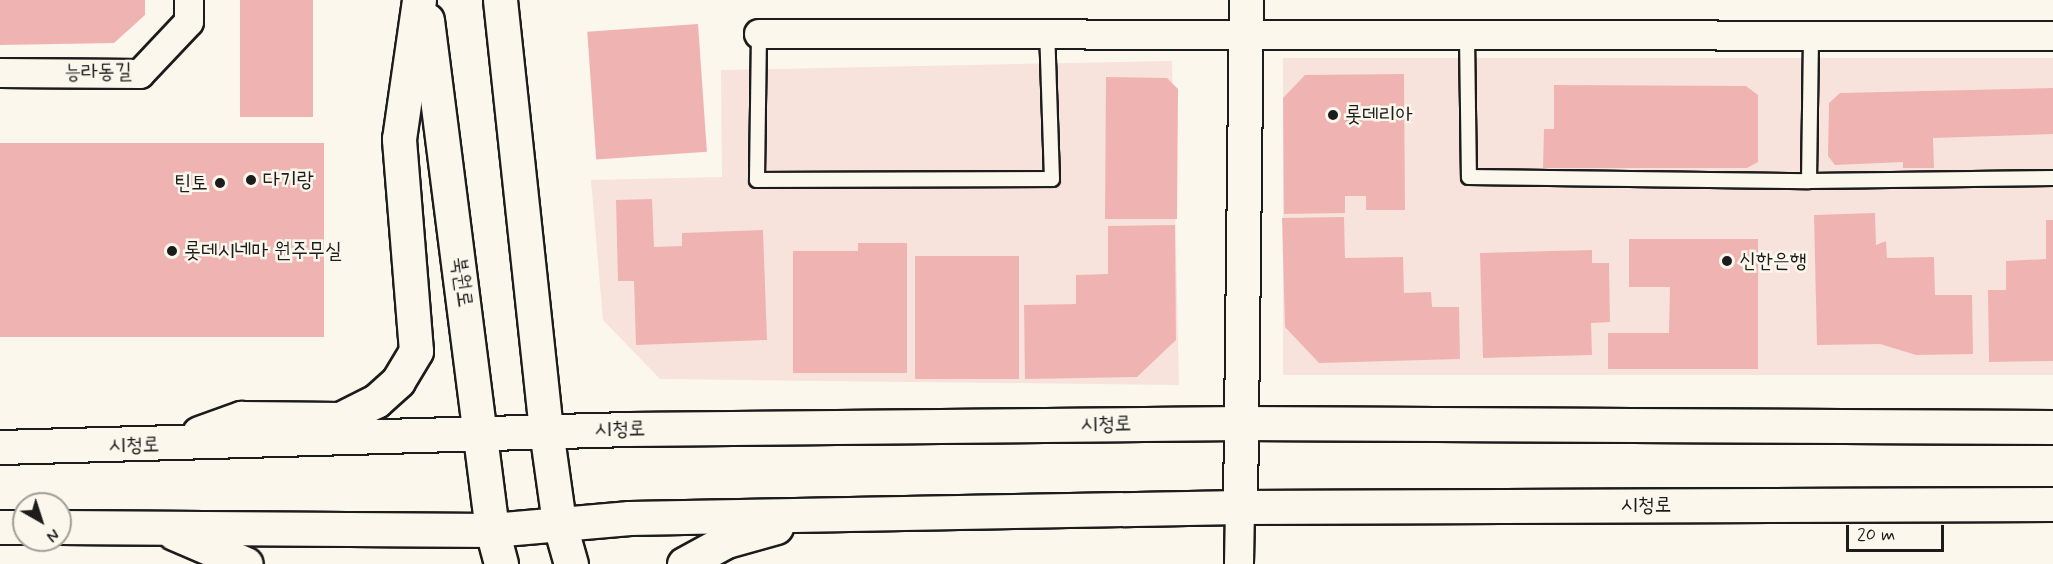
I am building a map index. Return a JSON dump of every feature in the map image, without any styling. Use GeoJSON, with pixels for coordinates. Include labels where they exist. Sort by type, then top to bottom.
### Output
{"type":"FeatureCollection","features":[{"type":"Feature","properties":{"kind":"street","name":"능라동길"},"geometry":{"type":"LineString","coordinates":[[0,73],[140,74],[189,22],[189,0]]}},
{"type":"Feature","properties":{"kind":"street"},"geometry":{"type":"LineString","coordinates":[[164,445],[241,418],[339,419],[376,401],[398,381],[416,351],[399,139],[419,0]]}},
{"type":"Feature","properties":{"kind":"street","name":"북원로"},"geometry":{"type":"LineString","coordinates":[[424,0],[492,530],[501,564]]}},
{"type":"Feature","properties":{"kind":"street"},"geometry":{"type":"LineString","coordinates":[[500,0],[546,430],[560,522],[571,564]]}},
{"type":"Feature","properties":{"kind":"street"},"geometry":{"type":"LineString","coordinates":[[1239,564],[1246,0]]}},
{"type":"Feature","properties":{"kind":"street"},"geometry":{"type":"LineString","coordinates":[[759,34],[1245,32],[1467,37],[2053,36]]}},
{"type":"Feature","properties":{"kind":"street","name":"시청로"},"geometry":{"type":"LineString","coordinates":[[0,447],[164,445],[481,435],[546,430],[1240,423],[2053,427]]}},
{"type":"Feature","properties":{"kind":"street","name":"시청로"},"geometry":{"type":"LineString","coordinates":[[72,527],[492,530],[560,522],[820,514],[1240,507],[2053,504]]}},
{"type":"Feature","properties":{"kind":"street"},"geometry":{"type":"LineString","coordinates":[[684,564],[726,541],[820,514]]}},
{"type":"Feature","properties":{"kind":"street"},"geometry":{"type":"LineString","coordinates":[[161,528],[246,564]]}},
{"type":"Feature","properties":{"kind":"lane"},"geometry":{"type":"LineString","coordinates":[[759,34],[757,180],[1053,179],[1047,32]]}},
{"type":"Feature","properties":{"kind":"lane"},"geometry":{"type":"LineString","coordinates":[[1467,37],[1469,177],[1809,181],[2053,178]]}},
{"type":"Feature","properties":{"kind":"lane"},"geometry":{"type":"LineString","coordinates":[[1809,181],[1811,37]]}},
{"type":"Feature","properties":{"kind":"shaded area"},"geometry":{"type":"Polygon","coordinates":[[[1283,58],[2053,58],[2053,375],[1283,375],[1283,58]]]}},
{"type":"Feature","properties":{"kind":"shaded area"},"geometry":{"type":"Polygon","coordinates":[[[1172,61],[1179,385],[660,379],[603,320],[591,180],[722,177],[721,70],[1172,61]]]}},
{"type":"Feature","properties":{"kind":"building"},"geometry":{"type":"Polygon","coordinates":[[[0,0],[145,0],[145,15],[114,43],[0,45],[0,0]]]}},
{"type":"Feature","properties":{"kind":"building"},"geometry":{"type":"Polygon","coordinates":[[[240,0],[313,0],[313,117],[240,117],[240,0]]]}},
{"type":"Feature","properties":{"kind":"building"},"geometry":{"type":"Polygon","coordinates":[[[698,24],[707,152],[596,159],[587,32],[698,24]]]}},
{"type":"Feature","properties":{"kind":"building"},"geometry":{"type":"Polygon","coordinates":[[[1404,74],[1405,210],[1366,210],[1366,196],[1345,196],[1345,213],[1284,214],[1283,98],[1305,75],[1404,74]]]}},
{"type":"Feature","properties":{"kind":"building"},"geometry":{"type":"Polygon","coordinates":[[[1106,77],[1167,78],[1178,89],[1177,219],[1105,219],[1106,77]]]}},
{"type":"Feature","properties":{"kind":"building"},"geometry":{"type":"Polygon","coordinates":[[[1554,85],[1746,86],[1758,95],[1758,162],[1747,168],[1543,168],[1544,129],[1554,129],[1554,85]]]}},
{"type":"Feature","properties":{"kind":"building"},"geometry":{"type":"Polygon","coordinates":[[[2053,88],[2053,134],[1933,138],[1934,168],[1903,168],[1903,162],[1835,165],[1828,156],[1829,103],[1840,93],[2053,88]]]}},
{"type":"Feature","properties":{"kind":"building"},"geometry":{"type":"Polygon","coordinates":[[[0,143],[324,143],[324,337],[0,337],[0,143]]]}},
{"type":"Feature","properties":{"kind":"building"},"geometry":{"type":"Polygon","coordinates":[[[652,199],[654,247],[682,246],[682,233],[763,230],[767,340],[636,345],[634,281],[618,281],[616,200],[652,199]]]}},
{"type":"Feature","properties":{"kind":"building"},"geometry":{"type":"Polygon","coordinates":[[[1875,213],[1876,245],[1886,241],[1887,258],[1934,257],[1935,295],[1972,295],[1973,354],[1916,355],[1880,344],[1817,345],[1814,215],[1875,213]]]}},
{"type":"Feature","properties":{"kind":"building"},"geometry":{"type":"Polygon","coordinates":[[[1344,217],[1345,258],[1403,257],[1404,293],[1431,292],[1432,307],[1459,307],[1460,359],[1319,363],[1285,327],[1282,218],[1344,217]]]}},
{"type":"Feature","properties":{"kind":"building"},"geometry":{"type":"Polygon","coordinates":[[[2046,220],[2053,220],[2053,361],[1989,362],[1988,290],[2006,290],[2006,261],[2046,259],[2046,220]]]}},
{"type":"Feature","properties":{"kind":"building"},"geometry":{"type":"Polygon","coordinates":[[[1175,225],[1176,340],[1137,377],[1025,379],[1024,305],[1076,304],[1076,275],[1108,274],[1108,226],[1175,225]]]}},
{"type":"Feature","properties":{"kind":"building"},"geometry":{"type":"Polygon","coordinates":[[[1629,239],[1758,239],[1758,369],[1608,369],[1608,333],[1669,333],[1670,287],[1629,287],[1629,239]]]}},
{"type":"Feature","properties":{"kind":"building"},"geometry":{"type":"Polygon","coordinates":[[[858,243],[907,243],[907,373],[793,373],[793,251],[858,251],[858,243]]]}},
{"type":"Feature","properties":{"kind":"building"},"geometry":{"type":"Polygon","coordinates":[[[1592,250],[1592,263],[1609,263],[1610,322],[1591,323],[1592,355],[1483,358],[1480,253],[1592,250]]]}},
{"type":"Feature","properties":{"kind":"building"},"geometry":{"type":"Polygon","coordinates":[[[915,256],[1019,256],[1019,379],[915,379],[915,256]]]}},
{"type":"Feature","properties":{"kind":"place","name":"롯데리아"},"geometry":{"type":"Point","coordinates":[1333,115]}},
{"type":"Feature","properties":{"kind":"place","name":"다기랑"},"geometry":{"type":"Point","coordinates":[251,180]}},
{"type":"Feature","properties":{"kind":"place","name":"틴토"},"geometry":{"type":"Point","coordinates":[220,183]}},
{"type":"Feature","properties":{"kind":"place","name":"롯데시네마 원주무실"},"geometry":{"type":"Point","coordinates":[172,251]}},
{"type":"Feature","properties":{"kind":"place","name":"신한은행"},"geometry":{"type":"Point","coordinates":[1727,261]}}]}
